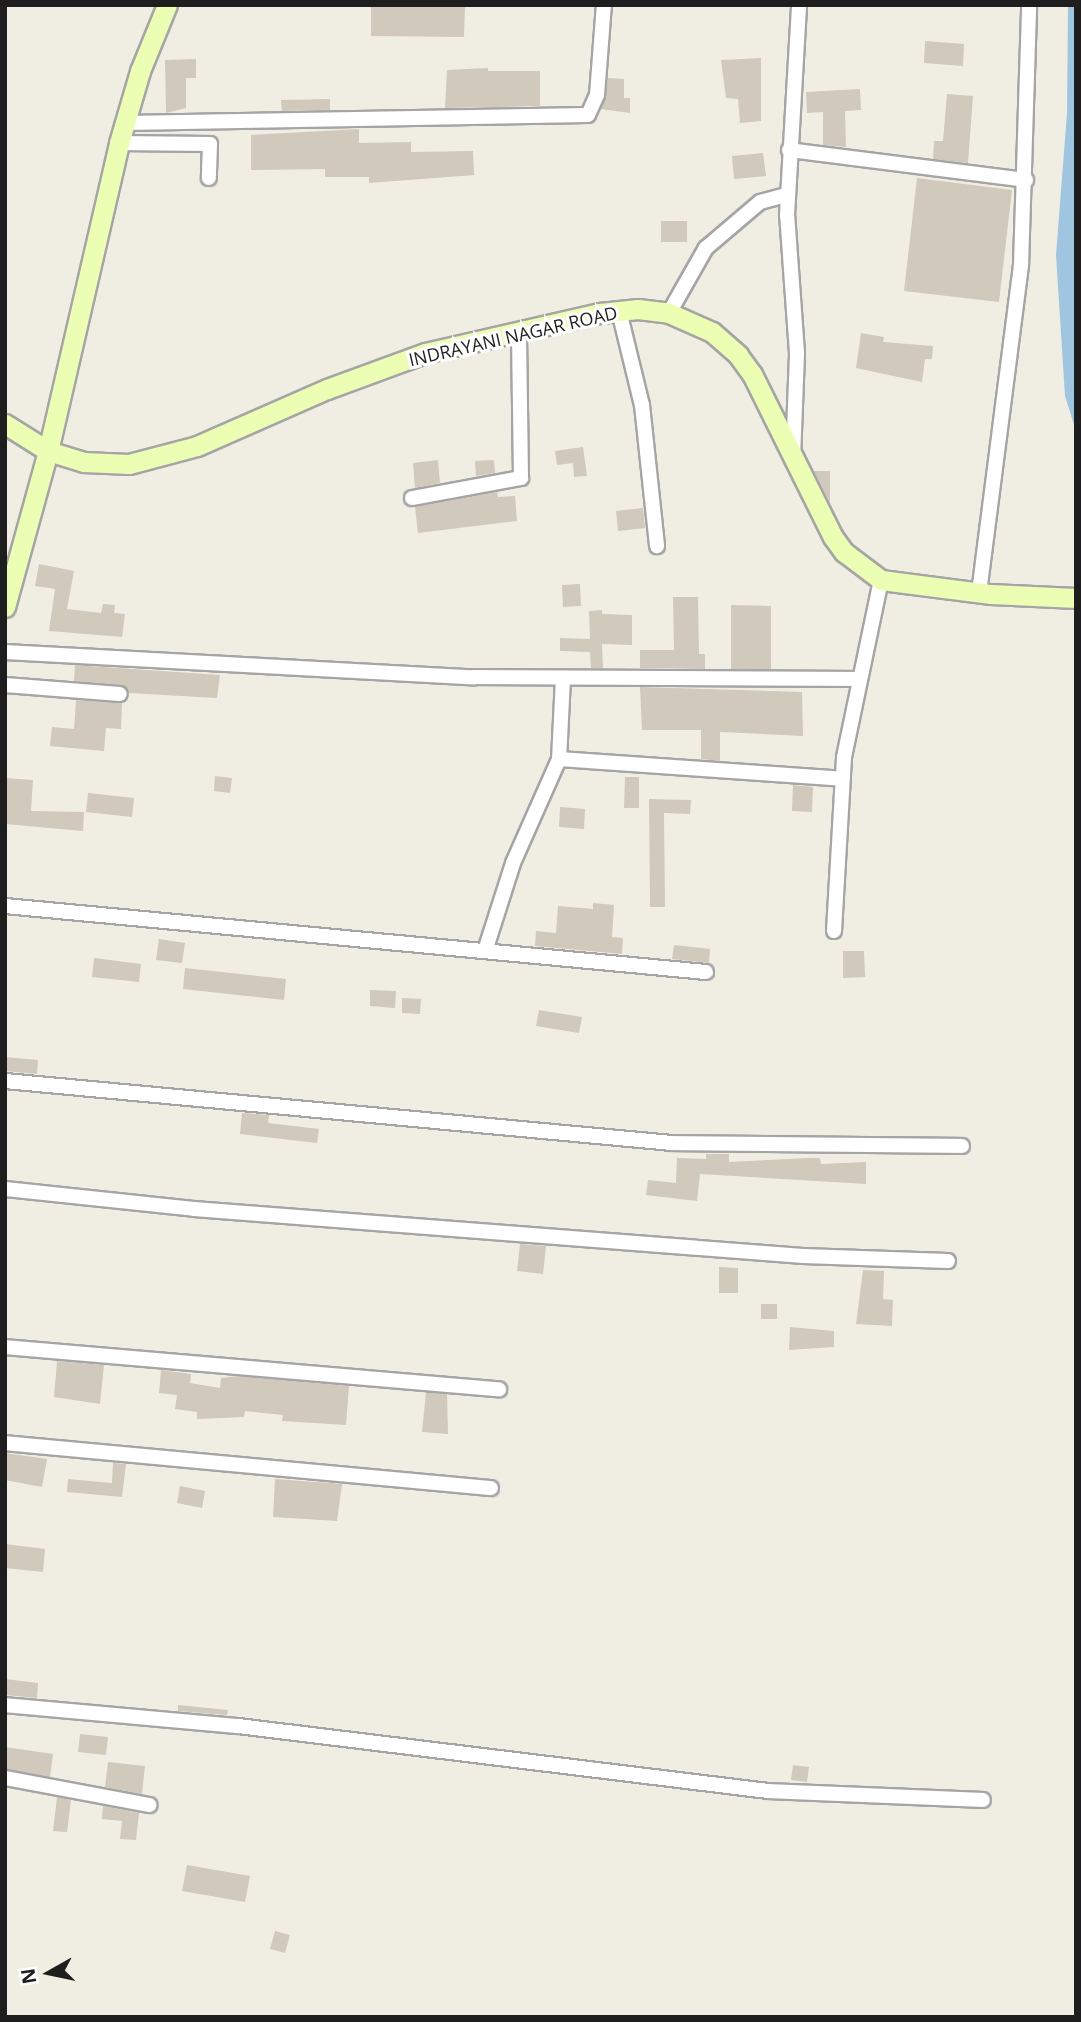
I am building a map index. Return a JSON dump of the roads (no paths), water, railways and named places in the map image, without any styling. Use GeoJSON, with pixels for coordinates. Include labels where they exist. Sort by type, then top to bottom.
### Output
{"type":"FeatureCollection","features":[{"type":"Feature","properties":{"kind":"street"},"geometry":{"type":"LineString","coordinates":[[5,607],[11,566],[48,452],[119,143],[167,5]]}},
{"type":"Feature","properties":{"kind":"street"},"geometry":{"type":"LineString","coordinates":[[125,123],[588,115],[597,95],[604,5]]}},
{"type":"Feature","properties":{"kind":"street"},"geometry":{"type":"LineString","coordinates":[[793,458],[797,353],[787,195],[799,5]]}},
{"type":"Feature","properties":{"kind":"street"},"geometry":{"type":"LineString","coordinates":[[985,594],[1014,330],[1026,180],[1029,5]]}},
{"type":"Feature","properties":{"kind":"street"},"geometry":{"type":"LineString","coordinates":[[119,143],[210,144],[209,178]]}},
{"type":"Feature","properties":{"kind":"street"},"geometry":{"type":"LineString","coordinates":[[789,150],[1026,180]]}},
{"type":"Feature","properties":{"kind":"street"},"geometry":{"type":"LineString","coordinates":[[669,313],[706,248],[760,202],[787,195]]}},
{"type":"Feature","properties":{"kind":"street"},"geometry":{"type":"LineString","coordinates":[[619,311],[642,405],[657,546]]}},
{"type":"Feature","properties":{"kind":"street","name":"INDRAYANI NAGAR ROAD"},"geometry":{"type":"LineString","coordinates":[[5,424],[48,452],[103,465],[152,459],[259,421],[379,368],[519,331],[619,311],[669,313],[712,332],[738,355],[833,537],[844,552],[881,580],[985,594],[1076,598]]}},
{"type":"Feature","properties":{"kind":"street"},"geometry":{"type":"LineString","coordinates":[[412,498],[521,478],[519,331]]}},
{"type":"Feature","properties":{"kind":"street"},"geometry":{"type":"LineString","coordinates":[[834,931],[842,779],[859,680],[881,580]]}},
{"type":"Feature","properties":{"kind":"street"},"geometry":{"type":"LineString","coordinates":[[5,652],[280,670],[563,678],[859,680]]}},
{"type":"Feature","properties":{"kind":"street"},"geometry":{"type":"LineString","coordinates":[[485,951],[513,863],[559,759],[563,678]]}},
{"type":"Feature","properties":{"kind":"street"},"geometry":{"type":"LineString","coordinates":[[5,685],[120,694]]}},
{"type":"Feature","properties":{"kind":"street"},"geometry":{"type":"LineString","coordinates":[[559,759],[842,779]]}},
{"type":"Feature","properties":{"kind":"street"},"geometry":{"type":"LineString","coordinates":[[5,906],[706,972]]}},
{"type":"Feature","properties":{"kind":"street"},"geometry":{"type":"LineString","coordinates":[[5,1081],[672,1143],[962,1146]]}},
{"type":"Feature","properties":{"kind":"street"},"geometry":{"type":"LineString","coordinates":[[5,1189],[208,1210],[803,1256],[948,1261]]}},
{"type":"Feature","properties":{"kind":"street"},"geometry":{"type":"LineString","coordinates":[[5,1347],[499,1389]]}},
{"type":"Feature","properties":{"kind":"street"},"geometry":{"type":"LineString","coordinates":[[5,1443],[491,1488]]}},
{"type":"Feature","properties":{"kind":"street"},"geometry":{"type":"LineString","coordinates":[[5,1705],[239,1726],[768,1791],[983,1800]]}},
{"type":"Feature","properties":{"kind":"street"},"geometry":{"type":"LineString","coordinates":[[5,1778],[149,1805]]}},
{"type":"Feature","properties":{"kind":"water"},"geometry":{"type":"Polygon","coordinates":[[[1068,5],[1076,5],[1076,431],[1065,396],[1056,255],[1067,113],[1068,5]]]}}]}
